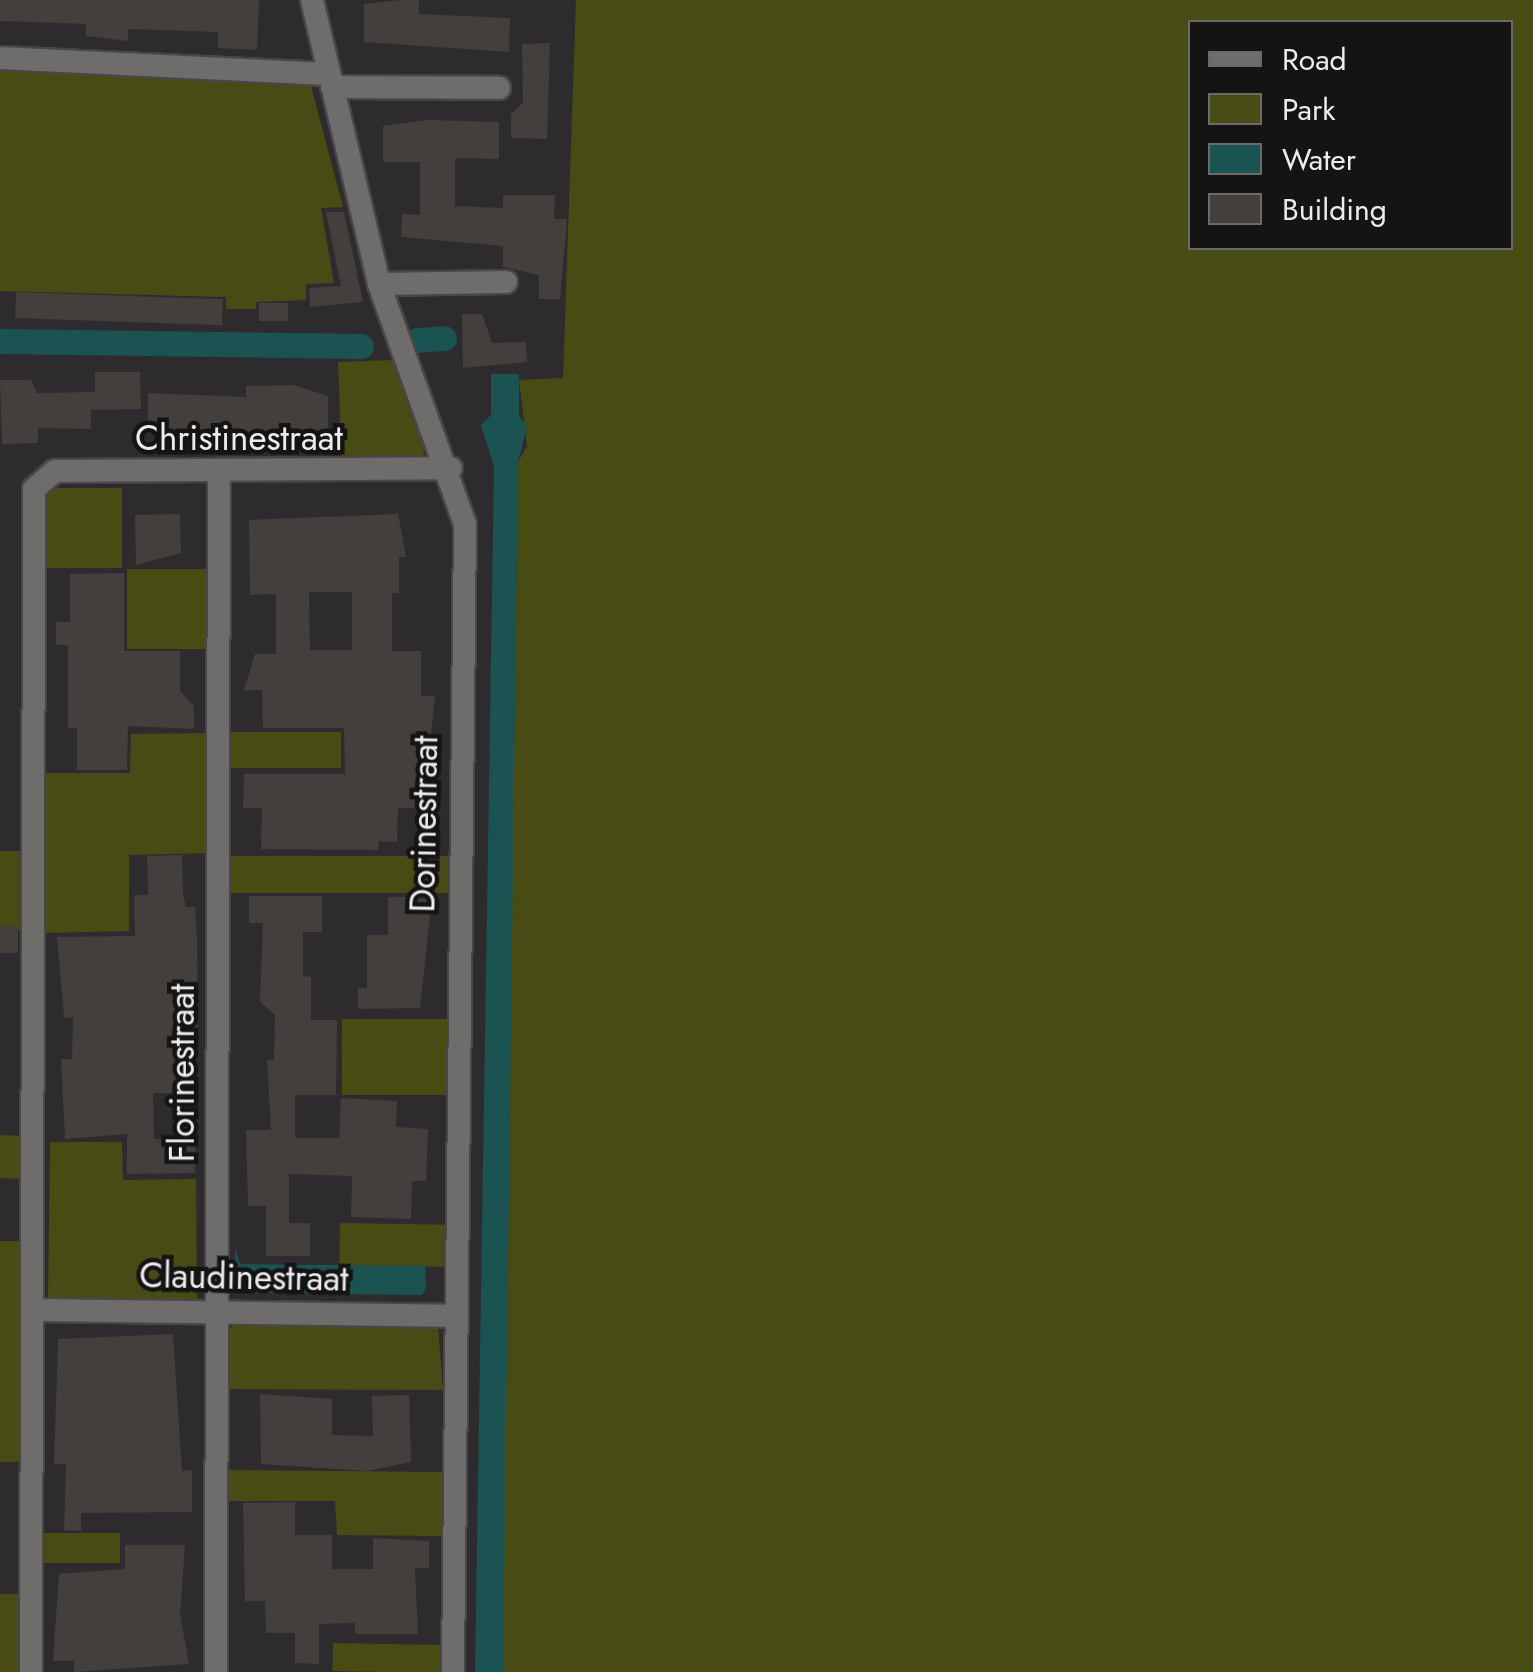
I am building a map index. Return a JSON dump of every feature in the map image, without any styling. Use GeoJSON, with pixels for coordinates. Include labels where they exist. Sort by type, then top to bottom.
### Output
{"type":"FeatureCollection","features":[{"type":"Feature","properties":{"kind":"street","name":"Dorinestraat"},"geometry":{"type":"LineString","coordinates":[[312,0],[379,284],[451,468],[465,524],[453,1672]]}},
{"type":"Feature","properties":{"kind":"street"},"geometry":{"type":"LineString","coordinates":[[0,58],[329,81],[499,88]]}},
{"type":"Feature","properties":{"kind":"street"},"geometry":{"type":"LineString","coordinates":[[379,284],[506,282]]}},
{"type":"Feature","properties":{"kind":"street","name":"Christinestraat"},"geometry":{"type":"LineString","coordinates":[[34,1310],[34,489],[56,471],[219,474],[451,468]]}},
{"type":"Feature","properties":{"kind":"street","name":"Florinestraat"},"geometry":{"type":"LineString","coordinates":[[216,1672],[219,474]]}},
{"type":"Feature","properties":{"kind":"street","name":"Claudinestraat"},"geometry":{"type":"LineString","coordinates":[[34,1310],[216,1309],[454,1316]]}},
{"type":"Feature","properties":{"kind":"street"},"geometry":{"type":"LineString","coordinates":[[31,1672],[34,1310]]}},
{"type":"Feature","properties":{"kind":"green space"},"geometry":{"type":"Polygon","coordinates":[[[576,0],[1533,0],[1533,1672],[501,1672],[518,462],[527,446],[519,380],[563,378],[576,0]]]}},
{"type":"Feature","properties":{"kind":"green space"},"geometry":{"type":"Polygon","coordinates":[[[0,70],[311,86],[343,207],[321,208],[334,283],[306,284],[306,300],[256,302],[256,309],[226,309],[226,297],[0,291],[0,70]]]}},
{"type":"Feature","properties":{"kind":"green space"},"geometry":{"type":"Polygon","coordinates":[[[395,360],[426,444],[423,455],[415,464],[342,467],[338,362],[395,360]]]}},
{"type":"Feature","properties":{"kind":"green space"},"geometry":{"type":"Polygon","coordinates":[[[58,488],[122,488],[122,568],[46,568],[46,494],[58,488]]]}},
{"type":"Feature","properties":{"kind":"green space"},"geometry":{"type":"Polygon","coordinates":[[[127,569],[210,569],[210,649],[127,649],[127,569]]]}},
{"type":"Feature","properties":{"kind":"green space"},"geometry":{"type":"Polygon","coordinates":[[[228,732],[341,732],[341,768],[228,768],[228,732]]]}},
{"type":"Feature","properties":{"kind":"green space"},"geometry":{"type":"Polygon","coordinates":[[[210,733],[210,853],[129,855],[129,931],[43,933],[44,773],[130,773],[131,734],[210,733]]]}},
{"type":"Feature","properties":{"kind":"green space"},"geometry":{"type":"Polygon","coordinates":[[[0,851],[27,851],[27,930],[0,930],[0,851]]]}},
{"type":"Feature","properties":{"kind":"green space"},"geometry":{"type":"Polygon","coordinates":[[[227,856],[450,856],[450,893],[227,893],[227,856]]]}},
{"type":"Feature","properties":{"kind":"green space"},"geometry":{"type":"Polygon","coordinates":[[[342,1019],[450,1019],[450,1095],[342,1095],[342,1019]]]}},
{"type":"Feature","properties":{"kind":"green space"},"geometry":{"type":"Polygon","coordinates":[[[0,1135],[26,1136],[24,1179],[0,1178],[0,1135]]]}},
{"type":"Feature","properties":{"kind":"green space"},"geometry":{"type":"Polygon","coordinates":[[[50,1142],[122,1142],[123,1180],[196,1179],[197,1299],[48,1300],[50,1142]]]}},
{"type":"Feature","properties":{"kind":"green space"},"geometry":{"type":"Polygon","coordinates":[[[340,1223],[447,1225],[446,1267],[339,1265],[340,1223]]]}},
{"type":"Feature","properties":{"kind":"green space"},"geometry":{"type":"Polygon","coordinates":[[[0,1241],[25,1241],[25,1462],[0,1462],[0,1241]]]}},
{"type":"Feature","properties":{"kind":"green space"},"geometry":{"type":"Polygon","coordinates":[[[242,1320],[438,1326],[443,1390],[225,1389],[226,1331],[242,1320]]]}},
{"type":"Feature","properties":{"kind":"green space"},"geometry":{"type":"Polygon","coordinates":[[[225,1470],[444,1472],[444,1536],[337,1535],[335,1501],[226,1501],[225,1470]]]}},
{"type":"Feature","properties":{"kind":"green space"},"geometry":{"type":"Polygon","coordinates":[[[38,1533],[120,1533],[120,1563],[38,1563],[38,1533]]]}},
{"type":"Feature","properties":{"kind":"green space"},"geometry":{"type":"Polygon","coordinates":[[[0,1594],[20,1594],[20,1672],[0,1672],[0,1594]]]}},
{"type":"Feature","properties":{"kind":"green space"},"geometry":{"type":"Polygon","coordinates":[[[333,1643],[443,1645],[443,1672],[333,1671],[333,1643]]]}},
{"type":"Feature","properties":{"kind":"water"},"geometry":{"type":"Polygon","coordinates":[[[491,374],[519,374],[519,416],[527,426],[518,463],[503,1672],[475,1672],[494,466],[481,425],[491,415],[491,374]]]}},
{"type":"Feature","properties":{"kind":"water"},"geometry":{"type":"Polygon","coordinates":[[[235,1247],[240,1264],[425,1266],[426,1288],[422,1295],[248,1293],[235,1284],[235,1247]]]}},
{"type":"Feature","properties":{"kind":"building"},"geometry":{"type":"Polygon","coordinates":[[[0,0],[259,0],[257,50],[218,48],[218,32],[128,29],[128,41],[86,36],[86,24],[0,21],[0,0]]]}},
{"type":"Feature","properties":{"kind":"building"},"geometry":{"type":"Polygon","coordinates":[[[419,0],[419,14],[510,18],[509,52],[364,42],[364,4],[419,0]]]}},
{"type":"Feature","properties":{"kind":"building"},"geometry":{"type":"Polygon","coordinates":[[[550,43],[547,139],[511,138],[511,114],[523,103],[522,44],[550,43]]]}},
{"type":"Feature","properties":{"kind":"building"},"geometry":{"type":"Polygon","coordinates":[[[428,120],[499,122],[499,159],[455,158],[455,206],[503,208],[503,195],[555,195],[554,219],[567,219],[560,299],[539,299],[539,275],[503,267],[503,246],[401,237],[402,214],[420,215],[420,162],[383,162],[383,126],[428,120]]]}},
{"type":"Feature","properties":{"kind":"building"},"geometry":{"type":"Polygon","coordinates":[[[326,212],[344,212],[363,302],[310,307],[309,288],[341,286],[326,212]]]}},
{"type":"Feature","properties":{"kind":"building"},"geometry":{"type":"Polygon","coordinates":[[[16,292],[223,299],[222,325],[15,318],[16,292]]]}},
{"type":"Feature","properties":{"kind":"building"},"geometry":{"type":"Polygon","coordinates":[[[259,303],[288,303],[288,321],[259,321],[259,303]]]}},
{"type":"Feature","properties":{"kind":"building"},"geometry":{"type":"Polygon","coordinates":[[[462,314],[482,314],[492,343],[526,342],[527,362],[463,368],[462,314]]]}},
{"type":"Feature","properties":{"kind":"building"},"geometry":{"type":"Polygon","coordinates":[[[95,372],[140,372],[141,409],[91,410],[91,429],[38,428],[38,443],[2,444],[0,380],[31,380],[37,393],[95,392],[95,372]]]}},
{"type":"Feature","properties":{"kind":"building"},"geometry":{"type":"Polygon","coordinates":[[[294,385],[328,396],[328,431],[278,438],[148,433],[148,393],[246,397],[246,386],[294,385]]]}},
{"type":"Feature","properties":{"kind":"building"},"geometry":{"type":"Polygon","coordinates":[[[180,514],[181,553],[136,565],[135,515],[180,514]]]}},
{"type":"Feature","properties":{"kind":"building"},"geometry":{"type":"Polygon","coordinates":[[[398,514],[406,557],[399,557],[399,593],[392,593],[392,651],[421,651],[421,696],[435,696],[428,763],[420,763],[420,808],[398,808],[397,842],[379,841],[378,850],[261,849],[262,808],[243,808],[244,774],[345,774],[344,728],[263,728],[262,690],[244,690],[255,654],[276,654],[276,594],[250,595],[249,520],[398,514]],[[309,592],[310,650],[352,650],[352,592],[309,592]]]}},
{"type":"Feature","properties":{"kind":"building"},"geometry":{"type":"Polygon","coordinates":[[[124,573],[124,651],[180,651],[180,691],[194,706],[194,729],[128,726],[127,770],[77,770],[77,728],[68,728],[68,645],[56,645],[56,622],[70,622],[70,574],[124,573]]]}},
{"type":"Feature","properties":{"kind":"building"},"geometry":{"type":"Polygon","coordinates":[[[182,855],[186,907],[195,907],[198,1053],[181,1053],[182,1093],[153,1093],[154,1139],[195,1139],[195,1173],[127,1174],[127,1134],[65,1139],[61,1059],[72,1059],[73,1018],[64,1017],[57,937],[135,936],[134,895],[148,895],[147,856],[182,855]]]}},
{"type":"Feature","properties":{"kind":"building"},"geometry":{"type":"Polygon","coordinates":[[[249,896],[322,896],[322,932],[303,932],[303,977],[311,976],[311,1020],[337,1020],[336,1095],[295,1095],[295,1138],[339,1138],[341,1098],[397,1101],[396,1127],[428,1129],[426,1181],[412,1181],[411,1219],[351,1217],[352,1176],[289,1174],[289,1223],[310,1223],[310,1256],[266,1256],[266,1206],[248,1206],[246,1130],[271,1130],[267,1060],[274,1060],[275,1015],[260,1002],[263,923],[249,923],[249,896]]]}},
{"type":"Feature","properties":{"kind":"building"},"geometry":{"type":"Polygon","coordinates":[[[388,897],[432,897],[420,1008],[358,1009],[358,988],[367,988],[367,935],[388,935],[388,897]]]}},
{"type":"Feature","properties":{"kind":"building"},"geometry":{"type":"Polygon","coordinates":[[[0,926],[18,926],[18,953],[0,953],[0,926]]]}},
{"type":"Feature","properties":{"kind":"building"},"geometry":{"type":"Polygon","coordinates":[[[173,1334],[182,1471],[192,1470],[192,1512],[81,1513],[81,1531],[64,1530],[66,1464],[54,1464],[58,1339],[173,1334]]]}},
{"type":"Feature","properties":{"kind":"building"},"geometry":{"type":"Polygon","coordinates":[[[260,1394],[332,1399],[332,1435],[373,1436],[372,1396],[409,1395],[411,1462],[367,1471],[261,1464],[260,1394]]]}},
{"type":"Feature","properties":{"kind":"building"},"geometry":{"type":"Polygon","coordinates":[[[295,1502],[295,1535],[332,1535],[332,1569],[373,1569],[373,1538],[429,1541],[429,1568],[415,1568],[418,1634],[355,1634],[355,1623],[319,1624],[319,1664],[295,1663],[295,1633],[266,1633],[265,1601],[245,1601],[243,1503],[295,1502]]]}},
{"type":"Feature","properties":{"kind":"building"},"geometry":{"type":"Polygon","coordinates":[[[125,1545],[185,1545],[180,1615],[189,1664],[74,1672],[74,1661],[53,1661],[59,1574],[125,1569],[125,1545]]]}},
{"type":"Feature","properties":{"kind":"waterway"},"geometry":{"type":"LineString","coordinates":[[417,340],[444,338]]}},
{"type":"Feature","properties":{"kind":"waterway"},"geometry":{"type":"LineString","coordinates":[[0,341],[361,346]]}}]}
